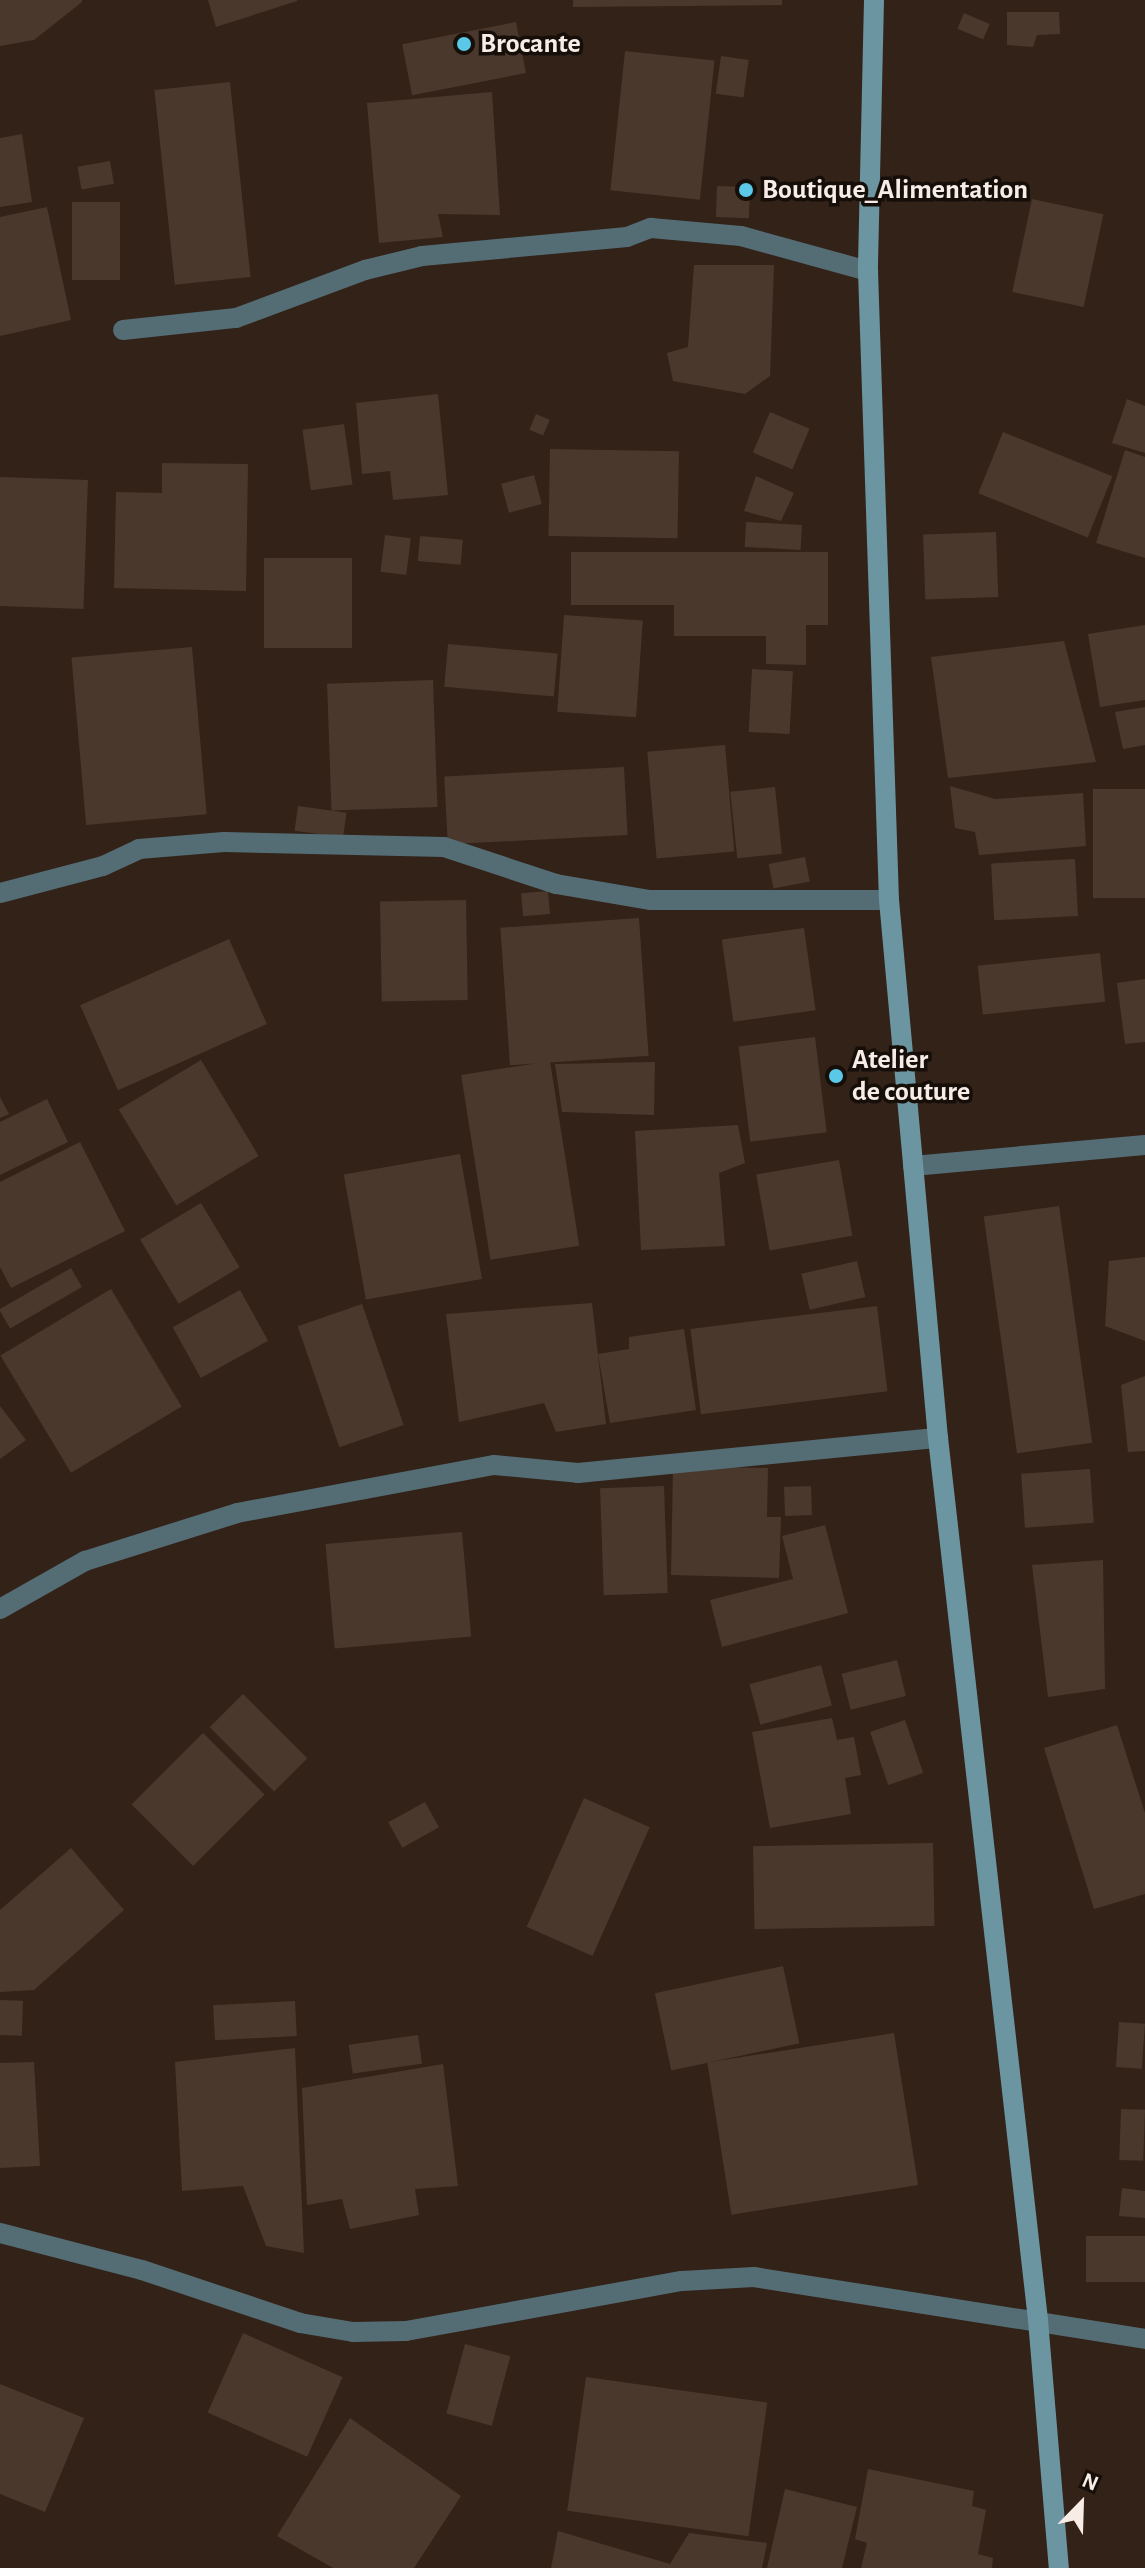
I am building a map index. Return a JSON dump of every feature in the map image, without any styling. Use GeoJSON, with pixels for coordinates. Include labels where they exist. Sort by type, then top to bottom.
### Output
{"type":"FeatureCollection","features":[{"type":"Feature","properties":{"kind":"main road"},"geometry":{"type":"LineString","coordinates":[[874,0],[868,271],[889,900],[938,1438],[1038,2320],[1059,2568]]}},
{"type":"Feature","properties":{"kind":"street"},"geometry":{"type":"LineString","coordinates":[[123,330],[236,318],[365,270],[422,256],[627,237],[651,228],[741,236],[868,271]]}},
{"type":"Feature","properties":{"kind":"street"},"geometry":{"type":"LineString","coordinates":[[0,893],[103,866],[139,849],[239,842],[444,847],[556,884],[650,900],[889,900]]}},
{"type":"Feature","properties":{"kind":"street"},"geometry":{"type":"LineString","coordinates":[[913,1166],[1145,1145]]}},
{"type":"Feature","properties":{"kind":"street"},"geometry":{"type":"LineString","coordinates":[[0,1609],[85,1561],[237,1513],[494,1465],[578,1473],[938,1438]]}},
{"type":"Feature","properties":{"kind":"street"},"geometry":{"type":"LineString","coordinates":[[0,2233],[142,2270],[300,2323],[353,2332],[406,2331],[682,2281],[754,2277],[1145,2339]]}},
{"type":"Feature","properties":{"kind":"building"},"geometry":{"type":"Polygon","coordinates":[[[0,0],[82,2],[34,40],[0,46],[0,0]]]}},
{"type":"Feature","properties":{"kind":"building"},"geometry":{"type":"Polygon","coordinates":[[[208,0],[297,0],[297,1],[216,27],[208,0]]]}},
{"type":"Feature","properties":{"kind":"building"},"geometry":{"type":"Polygon","coordinates":[[[573,0],[782,0],[782,5],[573,7],[573,0]]]}},
{"type":"Feature","properties":{"kind":"building"},"geometry":{"type":"Polygon","coordinates":[[[1007,12],[1059,12],[1060,34],[1037,35],[1033,47],[1007,45],[1007,12]]]}},
{"type":"Feature","properties":{"kind":"building"},"geometry":{"type":"Polygon","coordinates":[[[964,13],[990,24],[983,40],[957,29],[964,13]]]}},
{"type":"Feature","properties":{"kind":"building"},"geometry":{"type":"Polygon","coordinates":[[[516,22],[526,73],[412,95],[402,44],[516,22]]]}},
{"type":"Feature","properties":{"kind":"building"},"geometry":{"type":"Polygon","coordinates":[[[625,51],[715,60],[700,200],[610,190],[625,51]]]}},
{"type":"Feature","properties":{"kind":"building"},"geometry":{"type":"Polygon","coordinates":[[[721,56],[749,60],[743,98],[716,94],[721,56]]]}},
{"type":"Feature","properties":{"kind":"building"},"geometry":{"type":"Polygon","coordinates":[[[230,82],[250,277],[175,285],[154,90],[230,82]]]}},
{"type":"Feature","properties":{"kind":"building"},"geometry":{"type":"Polygon","coordinates":[[[492,92],[500,215],[438,214],[443,237],[379,243],[367,103],[492,92]]]}},
{"type":"Feature","properties":{"kind":"building"},"geometry":{"type":"Polygon","coordinates":[[[22,134],[32,202],[0,207],[0,138],[22,134]]]}},
{"type":"Feature","properties":{"kind":"building"},"geometry":{"type":"Polygon","coordinates":[[[110,161],[114,184],[81,189],[78,167],[110,161]]]}},
{"type":"Feature","properties":{"kind":"building"},"geometry":{"type":"Polygon","coordinates":[[[717,186],[750,187],[749,218],[716,217],[717,186]]]}},
{"type":"Feature","properties":{"kind":"building"},"geometry":{"type":"Polygon","coordinates":[[[1032,199],[1103,214],[1084,307],[1012,292],[1032,199]]]}},
{"type":"Feature","properties":{"kind":"building"},"geometry":{"type":"Polygon","coordinates":[[[72,202],[120,202],[120,280],[72,280],[72,202]]]}},
{"type":"Feature","properties":{"kind":"building"},"geometry":{"type":"Polygon","coordinates":[[[47,207],[71,320],[0,336],[0,217],[47,207]]]}},
{"type":"Feature","properties":{"kind":"building"},"geometry":{"type":"Polygon","coordinates":[[[694,265],[774,265],[770,376],[745,394],[673,381],[667,353],[688,347],[694,265]]]}},
{"type":"Feature","properties":{"kind":"building"},"geometry":{"type":"Polygon","coordinates":[[[438,394],[448,495],[393,500],[390,471],[362,474],[356,403],[438,394]]]}},
{"type":"Feature","properties":{"kind":"building"},"geometry":{"type":"Polygon","coordinates":[[[1127,399],[1145,406],[1145,453],[1112,443],[1127,399]]]}},
{"type":"Feature","properties":{"kind":"building"},"geometry":{"type":"Polygon","coordinates":[[[770,412],[810,429],[792,469],[753,453],[770,412]]]}},
{"type":"Feature","properties":{"kind":"building"},"geometry":{"type":"Polygon","coordinates":[[[536,414],[550,420],[543,436],[529,430],[536,414]]]}},
{"type":"Feature","properties":{"kind":"building"},"geometry":{"type":"Polygon","coordinates":[[[344,424],[352,484],[311,490],[302,430],[344,424]]]}},
{"type":"Feature","properties":{"kind":"building"},"geometry":{"type":"Polygon","coordinates":[[[1003,432],[1112,476],[1088,537],[978,493],[1003,432]]]}},
{"type":"Feature","properties":{"kind":"building"},"geometry":{"type":"Polygon","coordinates":[[[550,449],[679,451],[677,538],[548,536],[550,449]]]}},
{"type":"Feature","properties":{"kind":"building"},"geometry":{"type":"Polygon","coordinates":[[[1125,450],[1145,457],[1145,558],[1096,543],[1125,450]]]}},
{"type":"Feature","properties":{"kind":"building"},"geometry":{"type":"Polygon","coordinates":[[[162,463],[248,464],[246,591],[114,588],[116,492],[162,493],[162,463]]]}},
{"type":"Feature","properties":{"kind":"building"},"geometry":{"type":"Polygon","coordinates":[[[534,475],[542,504],[509,513],[501,484],[534,475]]]}},
{"type":"Feature","properties":{"kind":"building"},"geometry":{"type":"Polygon","coordinates":[[[756,476],[794,493],[781,521],[744,511],[756,476]]]}},
{"type":"Feature","properties":{"kind":"building"},"geometry":{"type":"Polygon","coordinates":[[[0,477],[88,480],[83,609],[0,606],[0,477]]]}},
{"type":"Feature","properties":{"kind":"building"},"geometry":{"type":"Polygon","coordinates":[[[746,522],[802,525],[801,550],[745,547],[746,522]]]}},
{"type":"Feature","properties":{"kind":"building"},"geometry":{"type":"Polygon","coordinates":[[[996,532],[998,597],[925,600],[923,535],[996,532]]]}},
{"type":"Feature","properties":{"kind":"building"},"geometry":{"type":"Polygon","coordinates":[[[385,535],[411,538],[406,575],[380,572],[385,535]]]}},
{"type":"Feature","properties":{"kind":"building"},"geometry":{"type":"Polygon","coordinates":[[[420,536],[463,540],[461,565],[418,561],[420,536]]]}},
{"type":"Feature","properties":{"kind":"building"},"geometry":{"type":"Polygon","coordinates":[[[571,552],[828,552],[828,625],[806,625],[806,665],[766,664],[766,636],[674,636],[674,605],[571,605],[571,552]]]}},
{"type":"Feature","properties":{"kind":"building"},"geometry":{"type":"Polygon","coordinates":[[[264,558],[352,558],[352,648],[264,648],[264,558]]]}},
{"type":"Feature","properties":{"kind":"building"},"geometry":{"type":"Polygon","coordinates":[[[564,615],[643,621],[636,717],[557,712],[564,615]]]}},
{"type":"Feature","properties":{"kind":"building"},"geometry":{"type":"Polygon","coordinates":[[[1145,625],[1145,700],[1100,707],[1088,634],[1145,625]]]}},
{"type":"Feature","properties":{"kind":"building"},"geometry":{"type":"Polygon","coordinates":[[[1064,641],[1096,762],[948,778],[931,657],[1064,641]]]}},
{"type":"Feature","properties":{"kind":"building"},"geometry":{"type":"Polygon","coordinates":[[[448,644],[558,654],[554,696],[444,687],[448,644]]]}},
{"type":"Feature","properties":{"kind":"building"},"geometry":{"type":"Polygon","coordinates":[[[192,647],[207,814],[86,825],[71,658],[192,647]]]}},
{"type":"Feature","properties":{"kind":"building"},"geometry":{"type":"Polygon","coordinates":[[[752,669],[793,671],[790,734],[749,732],[752,669]]]}},
{"type":"Feature","properties":{"kind":"building"},"geometry":{"type":"Polygon","coordinates":[[[433,680],[437,807],[331,811],[327,684],[433,680]]]}},
{"type":"Feature","properties":{"kind":"building"},"geometry":{"type":"Polygon","coordinates":[[[1145,707],[1145,745],[1123,749],[1115,712],[1145,707]]]}},
{"type":"Feature","properties":{"kind":"building"},"geometry":{"type":"Polygon","coordinates":[[[725,745],[734,852],[657,858],[647,752],[725,745]]]}},
{"type":"Feature","properties":{"kind":"building"},"geometry":{"type":"Polygon","coordinates":[[[624,767],[628,835],[448,844],[444,776],[624,767]]]}},
{"type":"Feature","properties":{"kind":"building"},"geometry":{"type":"Polygon","coordinates":[[[950,786],[995,799],[1083,793],[1086,846],[979,855],[975,832],[955,828],[950,786]]]}},
{"type":"Feature","properties":{"kind":"building"},"geometry":{"type":"Polygon","coordinates":[[[775,787],[782,854],[737,858],[730,792],[775,787]]]}},
{"type":"Feature","properties":{"kind":"building"},"geometry":{"type":"Polygon","coordinates":[[[1093,789],[1145,789],[1145,898],[1093,898],[1093,789]]]}},
{"type":"Feature","properties":{"kind":"building"},"geometry":{"type":"Polygon","coordinates":[[[298,806],[347,813],[343,838],[295,831],[298,806]]]}},
{"type":"Feature","properties":{"kind":"building"},"geometry":{"type":"Polygon","coordinates":[[[805,857],[810,882],[773,889],[769,864],[805,857]]]}},
{"type":"Feature","properties":{"kind":"building"},"geometry":{"type":"Polygon","coordinates":[[[1075,859],[1078,916],[994,920],[991,863],[1075,859]]]}},
{"type":"Feature","properties":{"kind":"building"},"geometry":{"type":"Polygon","coordinates":[[[548,891],[550,914],[523,916],[521,893],[548,891]]]}},
{"type":"Feature","properties":{"kind":"building"},"geometry":{"type":"Polygon","coordinates":[[[466,900],[468,1000],[382,1001],[380,902],[466,900]]]}},
{"type":"Feature","properties":{"kind":"building"},"geometry":{"type":"Polygon","coordinates":[[[639,918],[649,1056],[510,1065],[500,928],[639,918]]]}},
{"type":"Feature","properties":{"kind":"building"},"geometry":{"type":"Polygon","coordinates":[[[804,928],[816,1010],[733,1022],[722,940],[804,928]]]}},
{"type":"Feature","properties":{"kind":"building"},"geometry":{"type":"Polygon","coordinates":[[[229,939],[267,1024],[118,1090],[80,1005],[229,939]]]}},
{"type":"Feature","properties":{"kind":"building"},"geometry":{"type":"Polygon","coordinates":[[[1100,953],[1105,1002],[983,1015],[978,966],[1100,953]]]}},
{"type":"Feature","properties":{"kind":"building"},"geometry":{"type":"Polygon","coordinates":[[[1145,979],[1145,1042],[1125,1044],[1117,983],[1145,979]]]}},
{"type":"Feature","properties":{"kind":"building"},"geometry":{"type":"Polygon","coordinates":[[[815,1037],[827,1132],[750,1142],[739,1046],[815,1037]]]}},
{"type":"Feature","properties":{"kind":"building"},"geometry":{"type":"Polygon","coordinates":[[[201,1060],[259,1156],[176,1205],[119,1109],[201,1060]]]}},
{"type":"Feature","properties":{"kind":"building"},"geometry":{"type":"Polygon","coordinates":[[[550,1061],[579,1246],[490,1260],[461,1075],[550,1061]]]}},
{"type":"Feature","properties":{"kind":"building"},"geometry":{"type":"Polygon","coordinates":[[[655,1062],[654,1115],[562,1112],[555,1064],[655,1062]]]}},
{"type":"Feature","properties":{"kind":"building"},"geometry":{"type":"Polygon","coordinates":[[[0,1097],[9,1114],[0,1118],[0,1097]]]}},
{"type":"Feature","properties":{"kind":"building"},"geometry":{"type":"Polygon","coordinates":[[[47,1099],[68,1142],[0,1175],[0,1122],[47,1099]]]}},
{"type":"Feature","properties":{"kind":"building"},"geometry":{"type":"Polygon","coordinates":[[[738,1125],[745,1163],[719,1173],[725,1246],[641,1250],[635,1131],[738,1125]]]}},
{"type":"Feature","properties":{"kind":"building"},"geometry":{"type":"Polygon","coordinates":[[[80,1142],[125,1231],[11,1288],[0,1267],[0,1182],[80,1142]]]}},
{"type":"Feature","properties":{"kind":"building"},"geometry":{"type":"Polygon","coordinates":[[[460,1154],[482,1279],[366,1300],[344,1174],[460,1154]]]}},
{"type":"Feature","properties":{"kind":"building"},"geometry":{"type":"Polygon","coordinates":[[[839,1160],[852,1236],[770,1250],[756,1175],[839,1160]]]}},
{"type":"Feature","properties":{"kind":"building"},"geometry":{"type":"Polygon","coordinates":[[[201,1203],[240,1267],[179,1304],[140,1240],[201,1203]]]}},
{"type":"Feature","properties":{"kind":"building"},"geometry":{"type":"Polygon","coordinates":[[[1059,1206],[1092,1443],[1017,1453],[984,1217],[1059,1206]]]}},
{"type":"Feature","properties":{"kind":"building"},"geometry":{"type":"Polygon","coordinates":[[[1145,1257],[1145,1341],[1105,1326],[1109,1261],[1145,1257]]]}},
{"type":"Feature","properties":{"kind":"building"},"geometry":{"type":"Polygon","coordinates":[[[857,1261],[865,1297],[810,1310],[801,1274],[857,1261]]]}},
{"type":"Feature","properties":{"kind":"building"},"geometry":{"type":"Polygon","coordinates":[[[71,1268],[82,1287],[10,1329],[0,1309],[71,1268]]]}},
{"type":"Feature","properties":{"kind":"building"},"geometry":{"type":"Polygon","coordinates":[[[111,1289],[182,1406],[71,1473],[0,1355],[111,1289]]]}},
{"type":"Feature","properties":{"kind":"building"},"geometry":{"type":"Polygon","coordinates":[[[240,1290],[268,1341],[201,1378],[173,1327],[240,1290]]]}},
{"type":"Feature","properties":{"kind":"building"},"geometry":{"type":"Polygon","coordinates":[[[592,1303],[606,1424],[556,1432],[544,1403],[459,1422],[446,1314],[592,1303]]]}},
{"type":"Feature","properties":{"kind":"building"},"geometry":{"type":"Polygon","coordinates":[[[362,1304],[404,1425],[339,1447],[298,1326],[362,1304]]]}},
{"type":"Feature","properties":{"kind":"building"},"geometry":{"type":"Polygon","coordinates":[[[877,1306],[887,1391],[701,1414],[690,1329],[877,1306]]]}},
{"type":"Feature","properties":{"kind":"building"},"geometry":{"type":"Polygon","coordinates":[[[684,1329],[696,1410],[610,1423],[598,1354],[629,1349],[629,1337],[684,1329]]]}},
{"type":"Feature","properties":{"kind":"building"},"geometry":{"type":"Polygon","coordinates":[[[1145,1376],[1145,1451],[1128,1452],[1121,1385],[1145,1376]]]}},
{"type":"Feature","properties":{"kind":"building"},"geometry":{"type":"Polygon","coordinates":[[[0,1406],[26,1440],[0,1459],[0,1406]]]}},
{"type":"Feature","properties":{"kind":"building"},"geometry":{"type":"Polygon","coordinates":[[[673,1466],[768,1468],[767,1517],[781,1517],[779,1578],[671,1575],[673,1466]]]}},
{"type":"Feature","properties":{"kind":"building"},"geometry":{"type":"Polygon","coordinates":[[[1090,1469],[1094,1523],[1025,1528],[1021,1474],[1090,1469]]]}},
{"type":"Feature","properties":{"kind":"building"},"geometry":{"type":"Polygon","coordinates":[[[664,1486],[668,1593],[604,1595],[600,1488],[664,1486]]]}},
{"type":"Feature","properties":{"kind":"building"},"geometry":{"type":"Polygon","coordinates":[[[811,1486],[812,1515],[785,1516],[784,1487],[811,1486]]]}},
{"type":"Feature","properties":{"kind":"building"},"geometry":{"type":"Polygon","coordinates":[[[825,1525],[848,1613],[722,1647],[710,1600],[793,1579],[782,1536],[825,1525]]]}},
{"type":"Feature","properties":{"kind":"building"},"geometry":{"type":"Polygon","coordinates":[[[462,1532],[471,1637],[335,1649],[326,1544],[462,1532]]]}},
{"type":"Feature","properties":{"kind":"building"},"geometry":{"type":"Polygon","coordinates":[[[1103,1560],[1105,1689],[1048,1697],[1032,1565],[1103,1560]]]}},
{"type":"Feature","properties":{"kind":"building"},"geometry":{"type":"Polygon","coordinates":[[[897,1660],[906,1696],[851,1710],[842,1674],[897,1660]]]}},
{"type":"Feature","properties":{"kind":"building"},"geometry":{"type":"Polygon","coordinates":[[[821,1665],[832,1706],[760,1725],[750,1684],[821,1665]]]}},
{"type":"Feature","properties":{"kind":"building"},"geometry":{"type":"Polygon","coordinates":[[[243,1694],[307,1758],[274,1792],[210,1727],[243,1694]]]}},
{"type":"Feature","properties":{"kind":"building"},"geometry":{"type":"Polygon","coordinates":[[[832,1718],[837,1740],[854,1737],[861,1775],[845,1778],[851,1814],[770,1828],[752,1732],[832,1718]]]}},
{"type":"Feature","properties":{"kind":"building"},"geometry":{"type":"Polygon","coordinates":[[[905,1720],[923,1773],[888,1785],[870,1732],[905,1720]]]}},
{"type":"Feature","properties":{"kind":"building"},"geometry":{"type":"Polygon","coordinates":[[[1117,1725],[1145,1813],[1145,1894],[1094,1909],[1044,1748],[1117,1725]]]}},
{"type":"Feature","properties":{"kind":"building"},"geometry":{"type":"Polygon","coordinates":[[[203,1733],[265,1795],[193,1866],[132,1804],[203,1733]]]}},
{"type":"Feature","properties":{"kind":"building"},"geometry":{"type":"Polygon","coordinates":[[[584,1798],[650,1827],[592,1956],[527,1927],[584,1798]]]}},
{"type":"Feature","properties":{"kind":"building"},"geometry":{"type":"Polygon","coordinates":[[[425,1802],[439,1827],[402,1848],[388,1822],[425,1802]]]}},
{"type":"Feature","properties":{"kind":"building"},"geometry":{"type":"Polygon","coordinates":[[[933,1843],[934,1926],[754,1929],[753,1846],[933,1843]]]}},
{"type":"Feature","properties":{"kind":"building"},"geometry":{"type":"Polygon","coordinates":[[[71,1848],[124,1910],[34,1990],[0,1992],[0,1910],[71,1848]]]}},
{"type":"Feature","properties":{"kind":"building"},"geometry":{"type":"Polygon","coordinates":[[[783,1966],[799,2043],[671,2071],[655,1993],[783,1966]]]}},
{"type":"Feature","properties":{"kind":"building"},"geometry":{"type":"Polygon","coordinates":[[[0,2000],[23,2001],[22,2036],[0,2035],[0,2000]]]}},
{"type":"Feature","properties":{"kind":"building"},"geometry":{"type":"Polygon","coordinates":[[[295,2001],[297,2036],[215,2040],[213,2005],[295,2001]]]}},
{"type":"Feature","properties":{"kind":"building"},"geometry":{"type":"Polygon","coordinates":[[[1119,2022],[1145,2024],[1142,2069],[1116,2067],[1119,2022]]]}},
{"type":"Feature","properties":{"kind":"building"},"geometry":{"type":"Polygon","coordinates":[[[894,2033],[918,2185],[731,2215],[707,2063],[894,2033]]]}},
{"type":"Feature","properties":{"kind":"building"},"geometry":{"type":"Polygon","coordinates":[[[418,2035],[422,2064],[353,2073],[349,2045],[418,2035]]]}},
{"type":"Feature","properties":{"kind":"building"},"geometry":{"type":"Polygon","coordinates":[[[295,2048],[304,2253],[266,2246],[243,2186],[182,2191],[175,2062],[295,2048]]]}},
{"type":"Feature","properties":{"kind":"building"},"geometry":{"type":"Polygon","coordinates":[[[34,2062],[40,2166],[0,2168],[0,2063],[34,2062]]]}},
{"type":"Feature","properties":{"kind":"building"},"geometry":{"type":"Polygon","coordinates":[[[443,2064],[458,2186],[415,2189],[419,2215],[350,2229],[342,2199],[307,2205],[302,2088],[443,2064]]]}},
{"type":"Feature","properties":{"kind":"building"},"geometry":{"type":"Polygon","coordinates":[[[1121,2109],[1145,2110],[1143,2161],[1119,2160],[1121,2109]]]}},
{"type":"Feature","properties":{"kind":"building"},"geometry":{"type":"Polygon","coordinates":[[[1122,2188],[1145,2191],[1145,2218],[1119,2216],[1122,2188]]]}},
{"type":"Feature","properties":{"kind":"building"},"geometry":{"type":"Polygon","coordinates":[[[1086,2236],[1145,2236],[1145,2282],[1086,2282],[1086,2236]]]}},
{"type":"Feature","properties":{"kind":"building"},"geometry":{"type":"Polygon","coordinates":[[[243,2333],[343,2377],[307,2457],[208,2412],[243,2333]]]}},
{"type":"Feature","properties":{"kind":"building"},"geometry":{"type":"Polygon","coordinates":[[[465,2344],[510,2356],[492,2426],[446,2414],[465,2344]]]}},
{"type":"Feature","properties":{"kind":"building"},"geometry":{"type":"Polygon","coordinates":[[[586,2377],[767,2402],[748,2536],[567,2511],[586,2377]]]}},
{"type":"Feature","properties":{"kind":"building"},"geometry":{"type":"Polygon","coordinates":[[[0,2384],[84,2418],[45,2512],[0,2494],[0,2384]]]}},
{"type":"Feature","properties":{"kind":"building"},"geometry":{"type":"Polygon","coordinates":[[[350,2418],[461,2496],[414,2568],[333,2568],[277,2536],[350,2418]]]}},
{"type":"Feature","properties":{"kind":"building"},"geometry":{"type":"Polygon","coordinates":[[[868,2469],[974,2491],[972,2506],[986,2510],[978,2554],[993,2558],[992,2568],[861,2568],[867,2543],[855,2539],[868,2469]]]}},
{"type":"Feature","properties":{"kind":"building"},"geometry":{"type":"Polygon","coordinates":[[[785,2489],[857,2507],[842,2568],[767,2568],[785,2489]]]}},
{"type":"Feature","properties":{"kind":"building"},"geometry":{"type":"Polygon","coordinates":[[[558,2531],[670,2564],[689,2533],[767,2543],[762,2568],[551,2568],[558,2531]]]}},
{"type":"Feature","properties":{"kind":"place","name":"Brocante"},"geometry":{"type":"Point","coordinates":[464,44]}},
{"type":"Feature","properties":{"kind":"place","name":"Boutique_Alimentation"},"geometry":{"type":"Point","coordinates":[746,190]}},
{"type":"Feature","properties":{"kind":"place","name":"Atelier de couture"},"geometry":{"type":"Point","coordinates":[836,1076]}}]}
